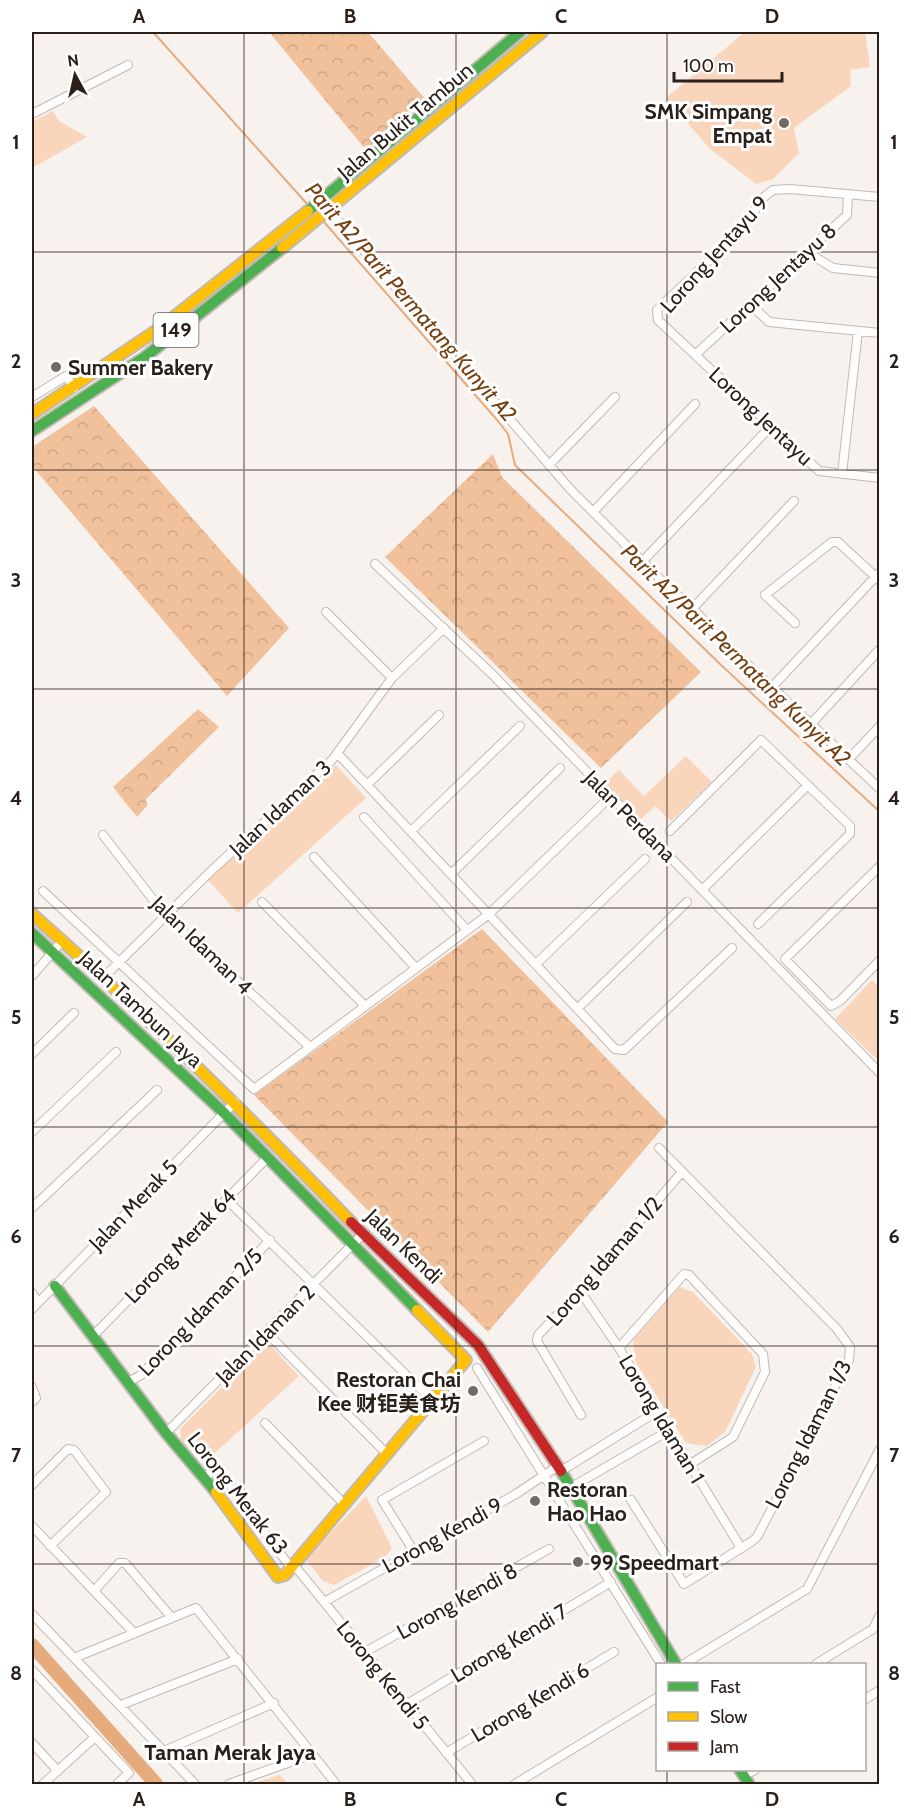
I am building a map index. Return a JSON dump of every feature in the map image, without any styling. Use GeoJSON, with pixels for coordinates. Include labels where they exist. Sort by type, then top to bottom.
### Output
{"type":"FeatureCollection","features":[{"type":"Feature","properties":{"kind":"street","name":"Jalan Bukit Tambun"},"geometry":{"type":"LineString","coordinates":[[32,414],[138,346],[520,32]]}},
{"type":"Feature","properties":{"kind":"street","name":"Jalan Bukit Tambun"},"geometry":{"type":"LineString","coordinates":[[32,431],[145,357],[315,222],[542,32]]}},
{"type":"Feature","properties":{"kind":"street"},"geometry":{"type":"LineString","coordinates":[[32,114],[128,65]]}},
{"type":"Feature","properties":{"kind":"street","name":"Lorong Jentayu 9"},"geometry":{"type":"LineString","coordinates":[[658,320],[657,310],[742,229],[764,197],[773,190],[780,188],[879,197]]}},
{"type":"Feature","properties":{"kind":"street","name":"Lorong Jentayu 8"},"geometry":{"type":"LineString","coordinates":[[695,355],[847,215],[848,194]]}},
{"type":"Feature","properties":{"kind":"street"},"geometry":{"type":"LineString","coordinates":[[328,211],[549,465],[593,512],[642,562],[693,608],[713,632],[879,789]]}},
{"type":"Feature","properties":{"kind":"street"},"geometry":{"type":"LineString","coordinates":[[807,252],[834,268],[879,273]]}},
{"type":"Feature","properties":{"kind":"street"},"geometry":{"type":"LineString","coordinates":[[750,304],[769,322],[879,333]]}},
{"type":"Feature","properties":{"kind":"street","name":"Lorong Jentayu"},"geometry":{"type":"LineString","coordinates":[[658,320],[819,471],[879,478]]}},
{"type":"Feature","properties":{"kind":"street"},"geometry":{"type":"LineString","coordinates":[[842,474],[858,331]]}},
{"type":"Feature","properties":{"kind":"street"},"geometry":{"type":"LineString","coordinates":[[32,397],[66,376],[74,388]]}},
{"type":"Feature","properties":{"kind":"street"},"geometry":{"type":"LineString","coordinates":[[549,465],[615,397]]}},
{"type":"Feature","properties":{"kind":"street"},"geometry":{"type":"LineString","coordinates":[[593,512],[695,404]]}},
{"type":"Feature","properties":{"kind":"street"},"geometry":{"type":"LineString","coordinates":[[642,562],[771,426]]}},
{"type":"Feature","properties":{"kind":"street"},"geometry":{"type":"LineString","coordinates":[[693,608],[794,501]]}},
{"type":"Feature","properties":{"kind":"street"},"geometry":{"type":"LineString","coordinates":[[771,688],[878,576],[838,542],[831,542],[809,557],[765,595],[795,623]]}},
{"type":"Feature","properties":{"kind":"street","name":"Jalan Perdana"},"geometry":{"type":"LineString","coordinates":[[375,564],[444,628],[879,1072]]}},
{"type":"Feature","properties":{"kind":"street"},"geometry":{"type":"LineString","coordinates":[[326,612],[392,678]]}},
{"type":"Feature","properties":{"kind":"street","name":"Jalan Idaman 3"},"geometry":{"type":"LineString","coordinates":[[104,977],[165,915],[338,754],[392,678],[444,628]]}},
{"type":"Feature","properties":{"kind":"street"},"geometry":{"type":"LineString","coordinates":[[810,725],[879,649]]}},
{"type":"Feature","properties":{"kind":"street"},"geometry":{"type":"LineString","coordinates":[[367,785],[439,715]]}},
{"type":"Feature","properties":{"kind":"street"},"geometry":{"type":"LineString","coordinates":[[411,831],[520,726]]}},
{"type":"Feature","properties":{"kind":"street"},"geometry":{"type":"LineString","coordinates":[[849,759],[879,726]]}},
{"type":"Feature","properties":{"kind":"street"},"geometry":{"type":"LineString","coordinates":[[670,831],[761,740],[850,826],[850,834],[758,924]]}},
{"type":"Feature","properties":{"kind":"street"},"geometry":{"type":"LineString","coordinates":[[338,754],[615,1049],[624,1050],[732,948]]}},
{"type":"Feature","properties":{"kind":"street"},"geometry":{"type":"LineString","coordinates":[[451,874],[560,768]]}},
{"type":"Feature","properties":{"kind":"street"},"geometry":{"type":"LineString","coordinates":[[703,890],[808,785]]}},
{"type":"Feature","properties":{"kind":"street"},"geometry":{"type":"LineString","coordinates":[[43,891],[254,1089],[489,914],[610,797]]}},
{"type":"Feature","properties":{"kind":"street"},"geometry":{"type":"LineString","coordinates":[[364,817],[467,930]]}},
{"type":"Feature","properties":{"kind":"street","name":"Jalan Idaman 4"},"geometry":{"type":"LineString","coordinates":[[103,835],[165,915],[310,1047]]}},
{"type":"Feature","properties":{"kind":"street"},"geometry":{"type":"LineString","coordinates":[[314,857],[416,968]]}},
{"type":"Feature","properties":{"kind":"street"},"geometry":{"type":"LineString","coordinates":[[536,964],[645,859]]}},
{"type":"Feature","properties":{"kind":"street"},"geometry":{"type":"LineString","coordinates":[[879,866],[786,957],[787,963],[831,1006],[840,1001],[879,960]]}},
{"type":"Feature","properties":{"kind":"street"},"geometry":{"type":"LineString","coordinates":[[262,902],[365,1006]]}},
{"type":"Feature","properties":{"kind":"street"},"geometry":{"type":"LineString","coordinates":[[578,1008],[687,902]]}},
{"type":"Feature","properties":{"kind":"street","name":"Jalan Kendi"},"geometry":{"type":"LineString","coordinates":[[32,914],[104,977],[235,1102],[363,1234],[478,1345],[560,1469],[675,1663]]}},
{"type":"Feature","properties":{"kind":"street","name":"Jalan Tambun Jaya"},"geometry":{"type":"LineString","coordinates":[[32,933],[224,1113]]}},
{"type":"Feature","properties":{"kind":"street"},"geometry":{"type":"LineString","coordinates":[[32,976],[63,940]]}},
{"type":"Feature","properties":{"kind":"street"},"geometry":{"type":"LineString","coordinates":[[32,1054],[74,1012]]}},
{"type":"Feature","properties":{"kind":"street"},"geometry":{"type":"LineString","coordinates":[[32,1132],[116,1052]]}},
{"type":"Feature","properties":{"kind":"street"},"geometry":{"type":"LineString","coordinates":[[32,1208],[157,1090]]}},
{"type":"Feature","properties":{"kind":"street","name":"Jalan Merak 5"},"geometry":{"type":"LineString","coordinates":[[32,1309],[235,1102]]}},
{"type":"Feature","properties":{"kind":"street","name":"Jalan Kendi"},"geometry":{"type":"LineString","coordinates":[[224,1113],[466,1360],[465,1364],[432,1400]]}},
{"type":"Feature","properties":{"kind":"street","name":"Lorong Idaman 1/3"},"geometry":{"type":"LineString","coordinates":[[631,1500],[684,1584],[741,1548],[757,1537],[849,1360],[850,1347],[837,1329],[659,1148]]}},
{"type":"Feature","properties":{"kind":"street","name":"Lorong Merak 64"},"geometry":{"type":"LineString","coordinates":[[93,1336],[268,1157]]}},
{"type":"Feature","properties":{"kind":"street","name":"Lorong Idaman 1/2"},"geometry":{"type":"LineString","coordinates":[[581,1415],[537,1341],[538,1335],[580,1291],[682,1172]]}},
{"type":"Feature","properties":{"kind":"street"},"geometry":{"type":"LineString","coordinates":[[226,1199],[432,1400],[292,1566]]}},
{"type":"Feature","properties":{"kind":"street","name":"Jalan Idaman 2"},"geometry":{"type":"LineString","coordinates":[[166,1433],[363,1234]]}},
{"type":"Feature","properties":{"kind":"street","name":"Lorong Idaman 2/5"},"geometry":{"type":"LineString","coordinates":[[128,1382],[141,1375],[270,1240]]}},
{"type":"Feature","properties":{"kind":"street"},"geometry":{"type":"LineString","coordinates":[[619,1348],[684,1274],[689,1275],[763,1354],[765,1372],[739,1428],[726,1443],[689,1465]]}},
{"type":"Feature","properties":{"kind":"street","name":"Lorong Merak 63"},"geometry":{"type":"LineString","coordinates":[[55,1286],[166,1433],[206,1478],[278,1577],[285,1575],[292,1566]]}},
{"type":"Feature","properties":{"kind":"street","name":"Lorong Idaman 1"},"geometry":{"type":"LineString","coordinates":[[580,1291],[619,1348],[741,1548]]}},
{"type":"Feature","properties":{"kind":"street"},"geometry":{"type":"LineString","coordinates":[[32,1293],[38,1302]]}},
{"type":"Feature","properties":{"kind":"street"},"geometry":{"type":"LineString","coordinates":[[266,1332],[387,1454]]}},
{"type":"Feature","properties":{"kind":"street"},"geometry":{"type":"LineString","coordinates":[[477,1368],[660,1663]]}},
{"type":"Feature","properties":{"kind":"street"},"geometry":{"type":"LineString","coordinates":[[32,1387],[34,1400]]}},
{"type":"Feature","properties":{"kind":"street","name":"Lorong Kendi 9"},"geometry":{"type":"LineString","coordinates":[[324,1602],[656,1412]]}},
{"type":"Feature","properties":{"kind":"street"},"geometry":{"type":"LineString","coordinates":[[266,1423],[344,1504]]}},
{"type":"Feature","properties":{"kind":"street"},"geometry":{"type":"LineString","coordinates":[[570,1488],[668,1431]]}},
{"type":"Feature","properties":{"kind":"street"},"geometry":{"type":"LineString","coordinates":[[413,1550],[382,1500],[484,1441]]}},
{"type":"Feature","properties":{"kind":"street"},"geometry":{"type":"LineString","coordinates":[[32,1485],[68,1449],[74,1450],[106,1492],[50,1546]]}},
{"type":"Feature","properties":{"kind":"street"},"geometry":{"type":"LineString","coordinates":[[698,1662],[807,1589],[879,1449]]}},
{"type":"Feature","properties":{"kind":"street","name":"Lorong Kendi 5"},"geometry":{"type":"LineString","coordinates":[[206,1478],[214,1467],[219,1470],[292,1566],[324,1602],[472,1785]]}},
{"type":"Feature","properties":{"kind":"street"},"geometry":{"type":"LineString","coordinates":[[32,1526],[134,1634]]}},
{"type":"Feature","properties":{"kind":"street","name":"Lorong Kendi 8"},"geometry":{"type":"LineString","coordinates":[[364,1652],[549,1549]]}},
{"type":"Feature","properties":{"kind":"street"},"geometry":{"type":"LineString","coordinates":[[94,1591],[119,1563],[125,1563],[172,1618]]}},
{"type":"Feature","properties":{"kind":"street","name":"Lorong Kendi 7"},"geometry":{"type":"LineString","coordinates":[[407,1704],[611,1582]]}},
{"type":"Feature","properties":{"kind":"street"},"geometry":{"type":"LineString","coordinates":[[74,1658],[196,1608],[274,1703],[336,1785]]}},
{"type":"Feature","properties":{"kind":"street"},"geometry":{"type":"LineString","coordinates":[[32,1614],[195,1785]]}},
{"type":"Feature","properties":{"kind":"street"},"geometry":{"type":"LineString","coordinates":[[819,1663],[873,1629],[879,1615]]}},
{"type":"Feature","properties":{"kind":"street","name":"Lorong Kendi 6"},"geometry":{"type":"LineString","coordinates":[[446,1753],[614,1652]]}},
{"type":"Feature","properties":{"kind":"street"},"geometry":{"type":"LineString","coordinates":[[121,1705],[238,1659]]}},
{"type":"Feature","properties":{"kind":"street"},"geometry":{"type":"LineString","coordinates":[[32,1670],[129,1773],[117,1785]]}},
{"type":"Feature","properties":{"kind":"street"},"geometry":{"type":"LineString","coordinates":[[866,1699],[879,1690]]}},
{"type":"Feature","properties":{"kind":"street"},"geometry":{"type":"LineString","coordinates":[[515,1785],[656,1698]]}},
{"type":"Feature","properties":{"kind":"street"},"geometry":{"type":"LineString","coordinates":[[164,1751],[274,1703]]}},
{"type":"Feature","properties":{"kind":"street"},"geometry":{"type":"LineString","coordinates":[[43,1785],[95,1737]]}},
{"type":"Feature","properties":{"kind":"street"},"geometry":{"type":"LineString","coordinates":[[32,1743],[58,1771]]}},
{"type":"Feature","properties":{"kind":"street"},"geometry":{"type":"LineString","coordinates":[[229,1785],[313,1754]]}},
{"type":"Feature","properties":{"kind":"shaded area","name":"SMK Simpang Empat"},"geometry":{"type":"Polygon","coordinates":[[[745,32],[865,32],[870,67],[850,70],[851,86],[794,128],[799,153],[773,179],[756,184],[709,148],[666,98],[745,32]]]}},
{"type":"Feature","properties":{"kind":"shaded area"},"geometry":{"type":"Polygon","coordinates":[[[53,111],[59,121],[87,137],[32,168],[32,122],[53,111]]]}},
{"type":"Feature","properties":{"kind":"shaded area"},"geometry":{"type":"Polygon","coordinates":[[[686,756],[712,782],[671,821],[655,806],[639,821],[604,784],[619,770],[644,796],[686,756]]]}},
{"type":"Feature","properties":{"kind":"shaded area"},"geometry":{"type":"Polygon","coordinates":[[[336,765],[366,798],[238,913],[208,880],[336,765]]]}},
{"type":"Feature","properties":{"kind":"shaded area"},"geometry":{"type":"Polygon","coordinates":[[[872,980],[879,987],[879,1061],[835,1019],[872,980]]]}},
{"type":"Feature","properties":{"kind":"shaded area"},"geometry":{"type":"Polygon","coordinates":[[[680,1287],[693,1292],[752,1354],[756,1367],[725,1432],[707,1446],[686,1443],[635,1361],[633,1339],[680,1287]]]}},
{"type":"Feature","properties":{"kind":"shaded area"},"geometry":{"type":"Polygon","coordinates":[[[267,1342],[299,1376],[204,1463],[181,1440],[180,1429],[267,1342]]]}},
{"type":"Feature","properties":{"kind":"shaded area"},"geometry":{"type":"Polygon","coordinates":[[[366,1496],[392,1548],[385,1557],[334,1585],[323,1581],[305,1559],[366,1496]]]}},
{"type":"Feature","properties":{"kind":"shaded area"},"geometry":{"type":"Polygon","coordinates":[[[280,1775],[288,1784],[251,1784],[280,1775]]]}},
{"type":"Feature","properties":{"kind":"green space"},"geometry":{"type":"Polygon","coordinates":[[[269,32],[368,32],[426,100],[366,150],[269,32]]]}},
{"type":"Feature","properties":{"kind":"green space"},"geometry":{"type":"Polygon","coordinates":[[[94,406],[289,628],[227,696],[32,466],[32,447],[94,406]]]}},
{"type":"Feature","properties":{"kind":"green space"},"geometry":{"type":"Polygon","coordinates":[[[493,454],[502,477],[701,672],[601,768],[385,557],[493,454]]]}},
{"type":"Feature","properties":{"kind":"green space"},"geometry":{"type":"Polygon","coordinates":[[[198,709],[219,727],[146,799],[147,806],[137,817],[113,787],[198,709]]]}},
{"type":"Feature","properties":{"kind":"green space"},"geometry":{"type":"Polygon","coordinates":[[[482,929],[668,1122],[488,1332],[254,1095],[482,929]]]}},
{"type":"Feature","properties":{"kind":"waterway","name":"Parit A2/Parit Permatang Kunyit A2"},"geometry":{"type":"LineString","coordinates":[[153,32],[308,205]]}},
{"type":"Feature","properties":{"kind":"waterway","name":"Parit A2/Parit Permatang Kunyit A2"},"geometry":{"type":"LineString","coordinates":[[324,222],[498,421],[508,434],[515,465],[721,665],[880,812]]}},
{"type":"Feature","properties":{"kind":"waterway"},"geometry":{"type":"LineString","coordinates":[[32,1645],[156,1784]]}},
{"type":"Feature","properties":{"kind":"traffic: fast"},"geometry":{"type":"LineString","coordinates":[[308,211],[520,32]]}},
{"type":"Feature","properties":{"kind":"traffic: fast"},"geometry":{"type":"LineString","coordinates":[[32,431],[145,357],[282,248]]}},
{"type":"Feature","properties":{"kind":"traffic: fast"},"geometry":{"type":"LineString","coordinates":[[32,933],[224,1113],[417,1310]]}},
{"type":"Feature","properties":{"kind":"traffic: fast"},"geometry":{"type":"LineString","coordinates":[[55,1286],[166,1433],[216,1492]]}},
{"type":"Feature","properties":{"kind":"traffic: fast"},"geometry":{"type":"LineString","coordinates":[[561,1471],[675,1663]]}},
{"type":"Feature","properties":{"kind":"traffic: fast"},"geometry":{"type":"LineString","coordinates":[[741,1771],[749,1784]]}},
{"type":"Feature","properties":{"kind":"traffic: slow"},"geometry":{"type":"LineString","coordinates":[[282,248],[542,32]]}},
{"type":"Feature","properties":{"kind":"traffic: slow"},"geometry":{"type":"LineString","coordinates":[[32,414],[160,328],[308,211]]}},
{"type":"Feature","properties":{"kind":"traffic: slow"},"geometry":{"type":"LineString","coordinates":[[32,914],[194,1065],[351,1222]]}},
{"type":"Feature","properties":{"kind":"traffic: slow"},"geometry":{"type":"LineString","coordinates":[[216,1492],[278,1577],[285,1575],[466,1360],[417,1310]]}},
{"type":"Feature","properties":{"kind":"traffic: jam"},"geometry":{"type":"LineString","coordinates":[[351,1222],[478,1345],[561,1471]]}},
{"type":"Feature","properties":{"kind":"place","name":"SMK Simpang Empat"},"geometry":{"type":"Point","coordinates":[784,123]}},
{"type":"Feature","properties":{"kind":"place","name":"Summer Bakery"},"geometry":{"type":"Point","coordinates":[56,367]}},
{"type":"Feature","properties":{"kind":"place","name":"Restoran Chai Kee 财钜美食坊"},"geometry":{"type":"Point","coordinates":[473,1391]}},
{"type":"Feature","properties":{"kind":"place","name":"Restoran Hao Hao"},"geometry":{"type":"Point","coordinates":[535,1501]}},
{"type":"Feature","properties":{"kind":"place","name":"99 Speedmart"},"geometry":{"type":"Point","coordinates":[578,1562]}},
{"type":"Feature","properties":{"kind":"district","name":"Taman Merak Jaya"},"geometry":{"type":"Point","coordinates":[230,1752]}}]}
